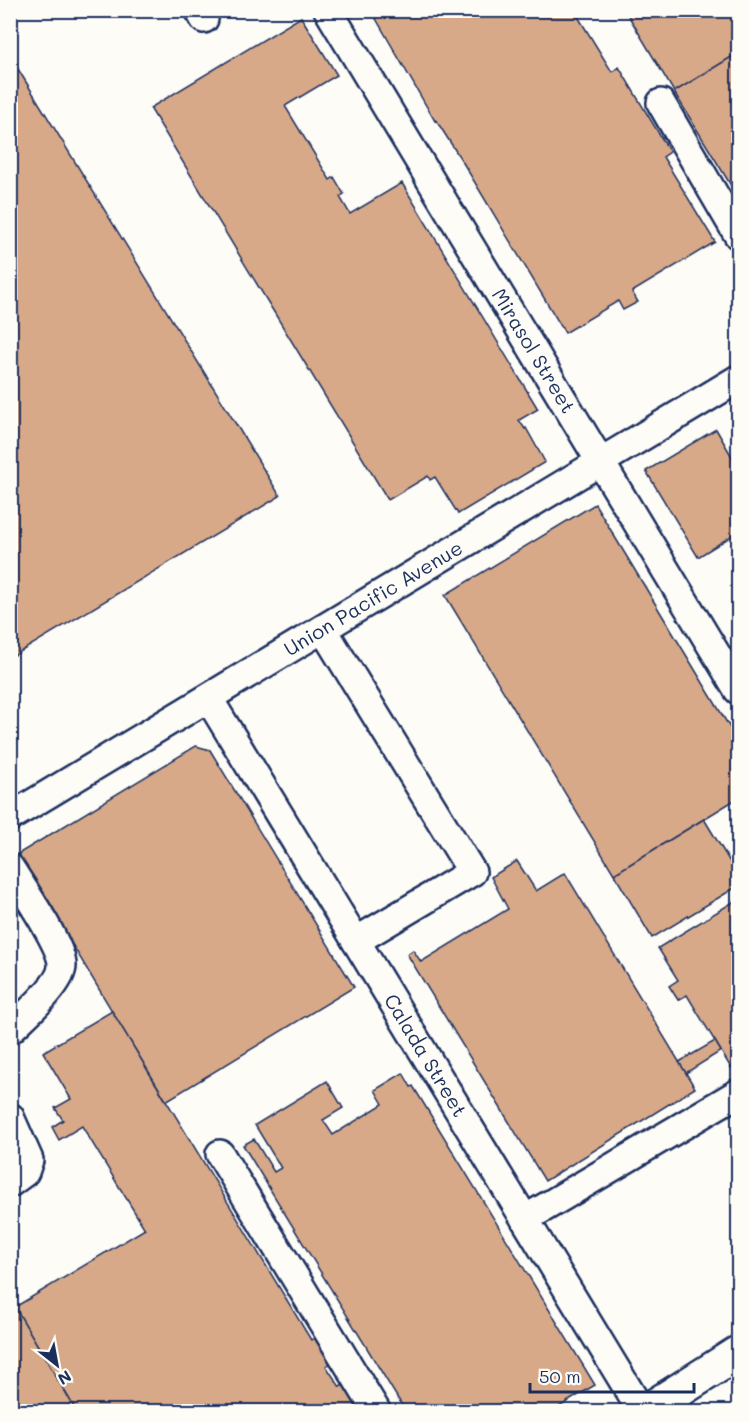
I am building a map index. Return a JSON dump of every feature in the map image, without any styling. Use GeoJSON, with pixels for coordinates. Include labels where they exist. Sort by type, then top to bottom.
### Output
{"type":"FeatureCollection","features":[{"type":"Feature","properties":{"kind":"main road"},"geometry":{"type":"LineString","coordinates":[[644,1412],[738,1353]]}},
{"type":"Feature","properties":{"kind":"street","name":"Mirasol Street"},"geometry":{"type":"LineString","coordinates":[[328,10],[738,690]]}},
{"type":"Feature","properties":{"kind":"street"},"geometry":{"type":"LineString","coordinates":[[661,103],[738,235]]}},
{"type":"Feature","properties":{"kind":"street","name":"Union Pacific Avenue"},"geometry":{"type":"LineString","coordinates":[[10,818],[738,379]]}},
{"type":"Feature","properties":{"kind":"street"},"geometry":{"type":"LineString","coordinates":[[323,629],[472,872],[356,941]]}},
{"type":"Feature","properties":{"kind":"street","name":"Calada Street"},"geometry":{"type":"LineString","coordinates":[[208,699],[644,1412]]}},
{"type":"Feature","properties":{"kind":"street"},"geometry":{"type":"LineString","coordinates":[[10,868],[59,950],[63,967],[56,981],[10,1030]]}},
{"type":"Feature","properties":{"kind":"street"},"geometry":{"type":"LineString","coordinates":[[525,1219],[738,1093]]}},
{"type":"Feature","properties":{"kind":"street"},"geometry":{"type":"LineString","coordinates":[[10,1117],[29,1160],[25,1172],[10,1183]]}},
{"type":"Feature","properties":{"kind":"street"},"geometry":{"type":"LineString","coordinates":[[220,1154],[377,1412]]}},
{"type":"Feature","properties":{"kind":"building"},"geometry":{"type":"Polygon","coordinates":[[[371,10],[574,10],[612,72],[619,67],[670,152],[663,157],[715,242],[632,292],[638,302],[623,310],[618,301],[565,333],[462,161],[435,121],[371,10]]]}},
{"type":"Feature","properties":{"kind":"building"},"geometry":{"type":"Polygon","coordinates":[[[625,10],[738,10],[738,53],[674,92],[625,10]]]}},
{"type":"Feature","properties":{"kind":"building"},"geometry":{"type":"Polygon","coordinates":[[[301,17],[337,75],[285,106],[330,180],[334,177],[344,194],[340,197],[350,214],[402,183],[538,409],[519,420],[545,462],[458,514],[435,477],[430,480],[428,476],[388,500],[150,108],[301,17]]]}},
{"type":"Feature","properties":{"kind":"building"},"geometry":{"type":"Polygon","coordinates":[[[738,53],[738,197],[674,92],[738,53]]]}},
{"type":"Feature","properties":{"kind":"building"},"geometry":{"type":"Polygon","coordinates":[[[10,56],[280,496],[10,658],[10,56]]]}},
{"type":"Feature","properties":{"kind":"building"},"geometry":{"type":"Polygon","coordinates":[[[716,429],[738,467],[738,532],[698,557],[646,471],[716,429]]]}},
{"type":"Feature","properties":{"kind":"building"},"geometry":{"type":"Polygon","coordinates":[[[595,504],[738,741],[738,798],[614,874],[445,595],[595,504]]]}},
{"type":"Feature","properties":{"kind":"building"},"geometry":{"type":"Polygon","coordinates":[[[196,746],[210,750],[354,987],[166,1101],[18,854],[196,746]]]}},
{"type":"Feature","properties":{"kind":"building"},"geometry":{"type":"Polygon","coordinates":[[[704,819],[738,875],[738,886],[652,938],[614,874],[704,819]]]}},
{"type":"Feature","properties":{"kind":"building"},"geometry":{"type":"Polygon","coordinates":[[[517,861],[536,891],[565,873],[695,1088],[545,1181],[407,954],[413,950],[421,962],[508,909],[491,877],[517,861]]]}},
{"type":"Feature","properties":{"kind":"building"},"geometry":{"type":"Polygon","coordinates":[[[738,899],[738,1063],[731,1068],[687,995],[678,1000],[669,986],[678,980],[658,948],[738,899]]]}},
{"type":"Feature","properties":{"kind":"building"},"geometry":{"type":"Polygon","coordinates":[[[112,1011],[311,1340],[319,1335],[334,1361],[326,1366],[340,1387],[347,1383],[365,1412],[77,1412],[15,1307],[145,1229],[82,1126],[59,1140],[52,1127],[63,1120],[55,1108],[71,1099],[43,1052],[112,1011]]]}},
{"type":"Feature","properties":{"kind":"building"},"geometry":{"type":"Polygon","coordinates":[[[715,1041],[721,1051],[686,1073],[679,1062],[715,1041]]]}},
{"type":"Feature","properties":{"kind":"building"},"geometry":{"type":"Polygon","coordinates":[[[403,1073],[595,1385],[551,1412],[406,1412],[243,1145],[254,1139],[274,1172],[281,1168],[255,1125],[327,1081],[343,1108],[323,1120],[333,1135],[383,1104],[375,1090],[403,1073]]]}},
{"type":"Feature","properties":{"kind":"building"},"geometry":{"type":"Polygon","coordinates":[[[10,1301],[15,1307],[77,1412],[10,1412],[10,1301]]]}}]}
